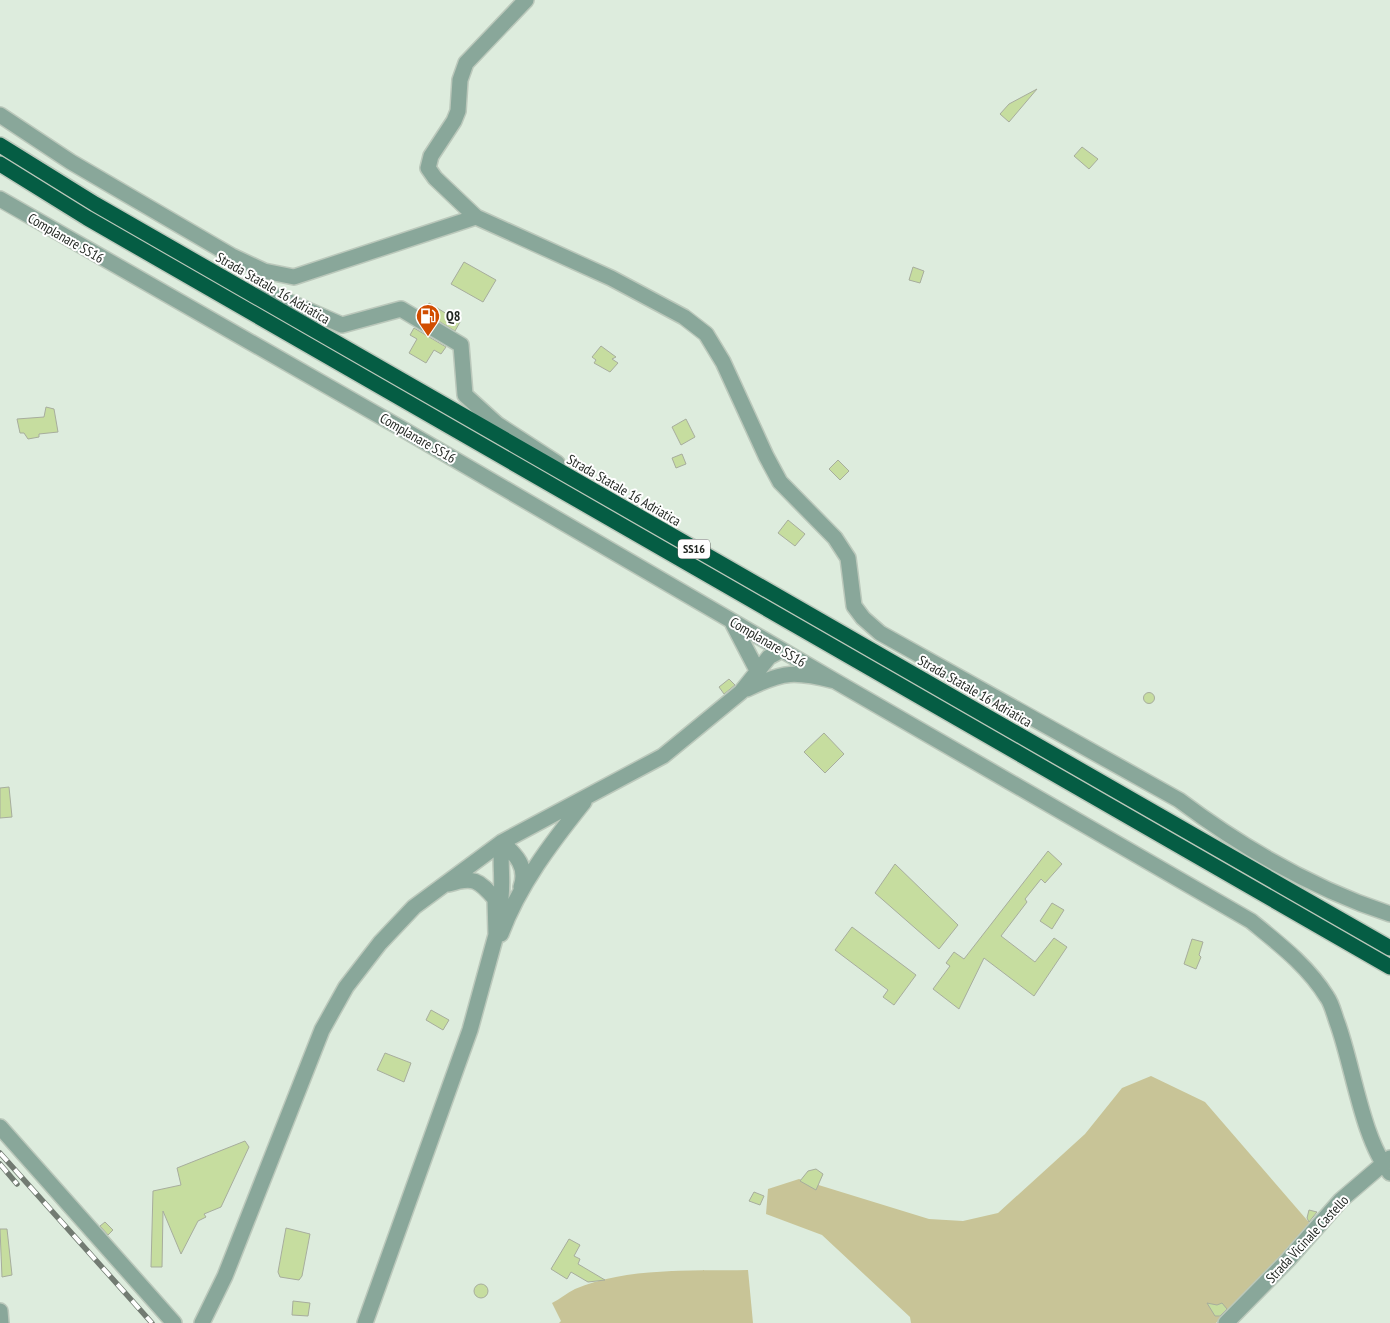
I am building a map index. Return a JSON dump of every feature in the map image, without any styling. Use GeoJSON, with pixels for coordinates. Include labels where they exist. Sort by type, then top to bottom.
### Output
{"type":"FeatureCollection","features":[{"type":"Feature","properties":{"kind":"highway","name":"Strada Statale 16 Adriatica"},"geometry":{"type":"LineString","coordinates":[[0,145],[95,204],[1390,948]]}},
{"type":"Feature","properties":{"kind":"highway","name":"SS16"},"geometry":{"type":"LineString","coordinates":[[0,164],[87,218],[284,332],[1390,967]]}},
{"type":"Feature","properties":{"kind":"street"},"geometry":{"type":"LineString","coordinates":[[526,0],[466,64],[460,80],[456,116],[431,156],[428,168],[435,178],[476,217],[611,278],[684,317],[706,334],[723,362],[780,482],[836,538],[848,558],[854,606],[862,618],[880,633],[1179,800],[1219,830],[1289,870],[1351,901],[1390,914]]}},
{"type":"Feature","properties":{"kind":"street"},"geometry":{"type":"LineString","coordinates":[[0,114],[71,162],[151,211],[232,256],[264,271],[286,276],[294,277],[476,217]]}},
{"type":"Feature","properties":{"kind":"street","name":"Complanare SS16"},"geometry":{"type":"LineString","coordinates":[[0,199],[400,427],[835,681]]}},
{"type":"Feature","properties":{"kind":"street"},"geometry":{"type":"LineString","coordinates":[[253,295],[273,295],[342,325],[401,309],[462,345],[465,395],[497,424],[553,459],[574,480]]}},
{"type":"Feature","properties":{"kind":"street"},"geometry":{"type":"LineString","coordinates":[[732,621],[761,676]]}},
{"type":"Feature","properties":{"kind":"street"},"geometry":{"type":"LineString","coordinates":[[202,1323],[225,1276],[322,1030],[346,987],[380,943],[414,907],[502,842],[664,756],[761,676],[778,668],[782,650]]}},
{"type":"Feature","properties":{"kind":"street"},"geometry":{"type":"LineString","coordinates":[[761,676],[805,673],[835,681],[1251,922],[1296,958],[1328,997],[1341,1032],[1366,1123],[1388,1165]]}},
{"type":"Feature","properties":{"kind":"street"},"geometry":{"type":"LineString","coordinates":[[488,968],[509,911],[516,899],[561,830],[588,797]]}},
{"type":"Feature","properties":{"kind":"street"},"geometry":{"type":"LineString","coordinates":[[502,842],[518,859],[524,869],[522,884],[516,899]]}},
{"type":"Feature","properties":{"kind":"street"},"geometry":{"type":"LineString","coordinates":[[497,916],[502,896],[500,868],[502,842]]}},
{"type":"Feature","properties":{"kind":"street"},"geometry":{"type":"LineString","coordinates":[[365,1323],[470,1030],[496,935],[497,916],[495,899],[482,883],[470,879],[440,887]]}},
{"type":"Feature","properties":{"kind":"street"},"geometry":{"type":"LineString","coordinates":[[0,1127],[174,1323]]}},
{"type":"Feature","properties":{"kind":"street","name":"Strada Vicinale Castello"},"geometry":{"type":"LineString","coordinates":[[1226,1323],[1275,1273],[1341,1200],[1388,1165]]}},
{"type":"Feature","properties":{"kind":"street"},"geometry":{"type":"LineString","coordinates":[[0,1311],[2,1323]]}},
{"type":"Feature","properties":{"kind":"shaded area"},"geometry":{"type":"Polygon","coordinates":[[[1151,1076],[1205,1102],[1313,1227],[1216,1323],[911,1323],[910,1317],[822,1235],[766,1214],[768,1189],[799,1179],[929,1219],[963,1221],[998,1213],[1085,1134],[1122,1088],[1151,1076]]]}},
{"type":"Feature","properties":{"kind":"shaded area"},"geometry":{"type":"Polygon","coordinates":[[[748,1270],[753,1323],[559,1323],[561,1321],[552,1303],[575,1289],[616,1277],[660,1272],[748,1270]]]}},
{"type":"Feature","properties":{"kind":"building"},"geometry":{"type":"Polygon","coordinates":[[[1037,89],[1009,122],[1000,114],[1009,104],[1037,89]]]}},
{"type":"Feature","properties":{"kind":"building"},"geometry":{"type":"Polygon","coordinates":[[[1082,147],[1098,159],[1089,169],[1074,156],[1082,147]]]}},
{"type":"Feature","properties":{"kind":"building"},"geometry":{"type":"Polygon","coordinates":[[[464,262],[496,280],[483,302],[451,284],[464,262]]]}},
{"type":"Feature","properties":{"kind":"building"},"geometry":{"type":"Polygon","coordinates":[[[913,267],[924,271],[920,283],[909,280],[913,267]]]}},
{"type":"Feature","properties":{"kind":"building"},"geometry":{"type":"Polygon","coordinates":[[[429,303],[460,322],[455,331],[424,312],[429,303]]]}},
{"type":"Feature","properties":{"kind":"building"},"geometry":{"type":"Polygon","coordinates":[[[414,328],[446,347],[441,354],[434,350],[426,363],[409,353],[417,339],[410,335],[414,328]]]}},
{"type":"Feature","properties":{"kind":"building"},"geometry":{"type":"Polygon","coordinates":[[[601,346],[616,357],[612,359],[618,363],[610,372],[594,363],[596,360],[592,357],[601,346]]]}},
{"type":"Feature","properties":{"kind":"building"},"geometry":{"type":"Polygon","coordinates":[[[46,407],[54,409],[58,432],[39,434],[39,437],[28,439],[24,433],[20,433],[17,419],[44,417],[46,407]]]}},
{"type":"Feature","properties":{"kind":"building"},"geometry":{"type":"Polygon","coordinates":[[[686,419],[695,437],[681,445],[672,427],[686,419]]]}},
{"type":"Feature","properties":{"kind":"building"},"geometry":{"type":"Polygon","coordinates":[[[682,454],[686,464],[676,468],[672,458],[682,454]]]}},
{"type":"Feature","properties":{"kind":"building"},"geometry":{"type":"Polygon","coordinates":[[[838,460],[849,471],[840,480],[829,469],[838,460]]]}},
{"type":"Feature","properties":{"kind":"building"},"geometry":{"type":"Polygon","coordinates":[[[788,520],[805,534],[795,546],[778,533],[788,520]]]}},
{"type":"Feature","properties":{"kind":"building"},"geometry":{"type":"Polygon","coordinates":[[[729,679],[735,685],[724,694],[719,687],[729,679]]]}},
{"type":"Feature","properties":{"kind":"building"},"geometry":{"type":"Polygon","coordinates":[[[1147,693],[1151,693],[1154,698],[1153,702],[1147,703],[1144,700],[1144,696],[1147,693]]]}},
{"type":"Feature","properties":{"kind":"building"},"geometry":{"type":"Polygon","coordinates":[[[824,733],[844,754],[825,773],[804,752],[824,733]]]}},
{"type":"Feature","properties":{"kind":"building"},"geometry":{"type":"Polygon","coordinates":[[[9,787],[12,817],[0,818],[0,788],[9,787]]]}},
{"type":"Feature","properties":{"kind":"building"},"geometry":{"type":"Polygon","coordinates":[[[1048,851],[1062,864],[1045,883],[1041,879],[1025,899],[1027,902],[1001,936],[1035,962],[1054,938],[1067,947],[1034,996],[984,958],[959,1009],[933,989],[950,966],[946,963],[954,952],[964,959],[1048,851]]]}},
{"type":"Feature","properties":{"kind":"building"},"geometry":{"type":"Polygon","coordinates":[[[895,864],[958,925],[939,949],[875,893],[895,864]]]}},
{"type":"Feature","properties":{"kind":"building"},"geometry":{"type":"Polygon","coordinates":[[[1052,903],[1064,910],[1052,929],[1040,921],[1052,903]]]}},
{"type":"Feature","properties":{"kind":"building"},"geometry":{"type":"Polygon","coordinates":[[[852,927],[916,975],[894,1005],[883,997],[888,990],[835,950],[852,927]]]}},
{"type":"Feature","properties":{"kind":"building"},"geometry":{"type":"Polygon","coordinates":[[[1192,939],[1203,942],[1199,955],[1201,957],[1196,969],[1184,964],[1192,939]]]}},
{"type":"Feature","properties":{"kind":"building"},"geometry":{"type":"Polygon","coordinates":[[[431,1010],[449,1020],[443,1030],[426,1020],[431,1010]]]}},
{"type":"Feature","properties":{"kind":"building"},"geometry":{"type":"Polygon","coordinates":[[[385,1053],[411,1063],[404,1082],[377,1070],[385,1053]]]}},
{"type":"Feature","properties":{"kind":"building"},"geometry":{"type":"Polygon","coordinates":[[[245,1141],[249,1147],[221,1207],[204,1214],[206,1217],[198,1221],[181,1254],[163,1211],[162,1267],[151,1267],[153,1191],[181,1185],[177,1168],[245,1141]]]}},
{"type":"Feature","properties":{"kind":"building"},"geometry":{"type":"Polygon","coordinates":[[[816,1169],[823,1174],[816,1190],[800,1181],[808,1171],[816,1169]]]}},
{"type":"Feature","properties":{"kind":"building"},"geometry":{"type":"Polygon","coordinates":[[[754,1192],[764,1196],[760,1205],[749,1201],[754,1192]]]}},
{"type":"Feature","properties":{"kind":"building"},"geometry":{"type":"Polygon","coordinates":[[[1309,1210],[1317,1212],[1309,1222],[1307,1218],[1309,1210]]]}},
{"type":"Feature","properties":{"kind":"building"},"geometry":{"type":"Polygon","coordinates":[[[105,1222],[113,1230],[108,1235],[100,1226],[105,1222]]]}},
{"type":"Feature","properties":{"kind":"building"},"geometry":{"type":"Polygon","coordinates":[[[286,1228],[310,1234],[302,1276],[299,1280],[280,1277],[278,1272],[286,1228]]]}},
{"type":"Feature","properties":{"kind":"building"},"geometry":{"type":"Polygon","coordinates":[[[0,1229],[7,1229],[12,1275],[2,1277],[0,1229]]]}},
{"type":"Feature","properties":{"kind":"building"},"geometry":{"type":"Polygon","coordinates":[[[569,1239],[580,1245],[574,1256],[580,1259],[578,1264],[605,1280],[588,1282],[571,1272],[567,1279],[551,1269],[569,1239]]]}},
{"type":"Feature","properties":{"kind":"building"},"geometry":{"type":"Polygon","coordinates":[[[478,1284],[484,1284],[488,1291],[484,1298],[478,1298],[474,1294],[474,1288],[478,1284]]]}},
{"type":"Feature","properties":{"kind":"building"},"geometry":{"type":"Polygon","coordinates":[[[293,1301],[310,1303],[308,1316],[292,1315],[293,1301]]]}},
{"type":"Feature","properties":{"kind":"building"},"geometry":{"type":"Polygon","coordinates":[[[1207,1303],[1217,1305],[1222,1303],[1227,1309],[1220,1316],[1215,1316],[1207,1303]]]}},
{"type":"Feature","properties":{"kind":"railway"},"geometry":{"type":"LineString","coordinates":[[0,1153],[152,1323]]}},
{"type":"Feature","properties":{"kind":"railway"},"geometry":{"type":"LineString","coordinates":[[0,1164],[17,1184]]}},
{"type":"Feature","properties":{"kind":"place","name":"Q8"},"geometry":{"type":"Point","coordinates":[428,337]}}]}
